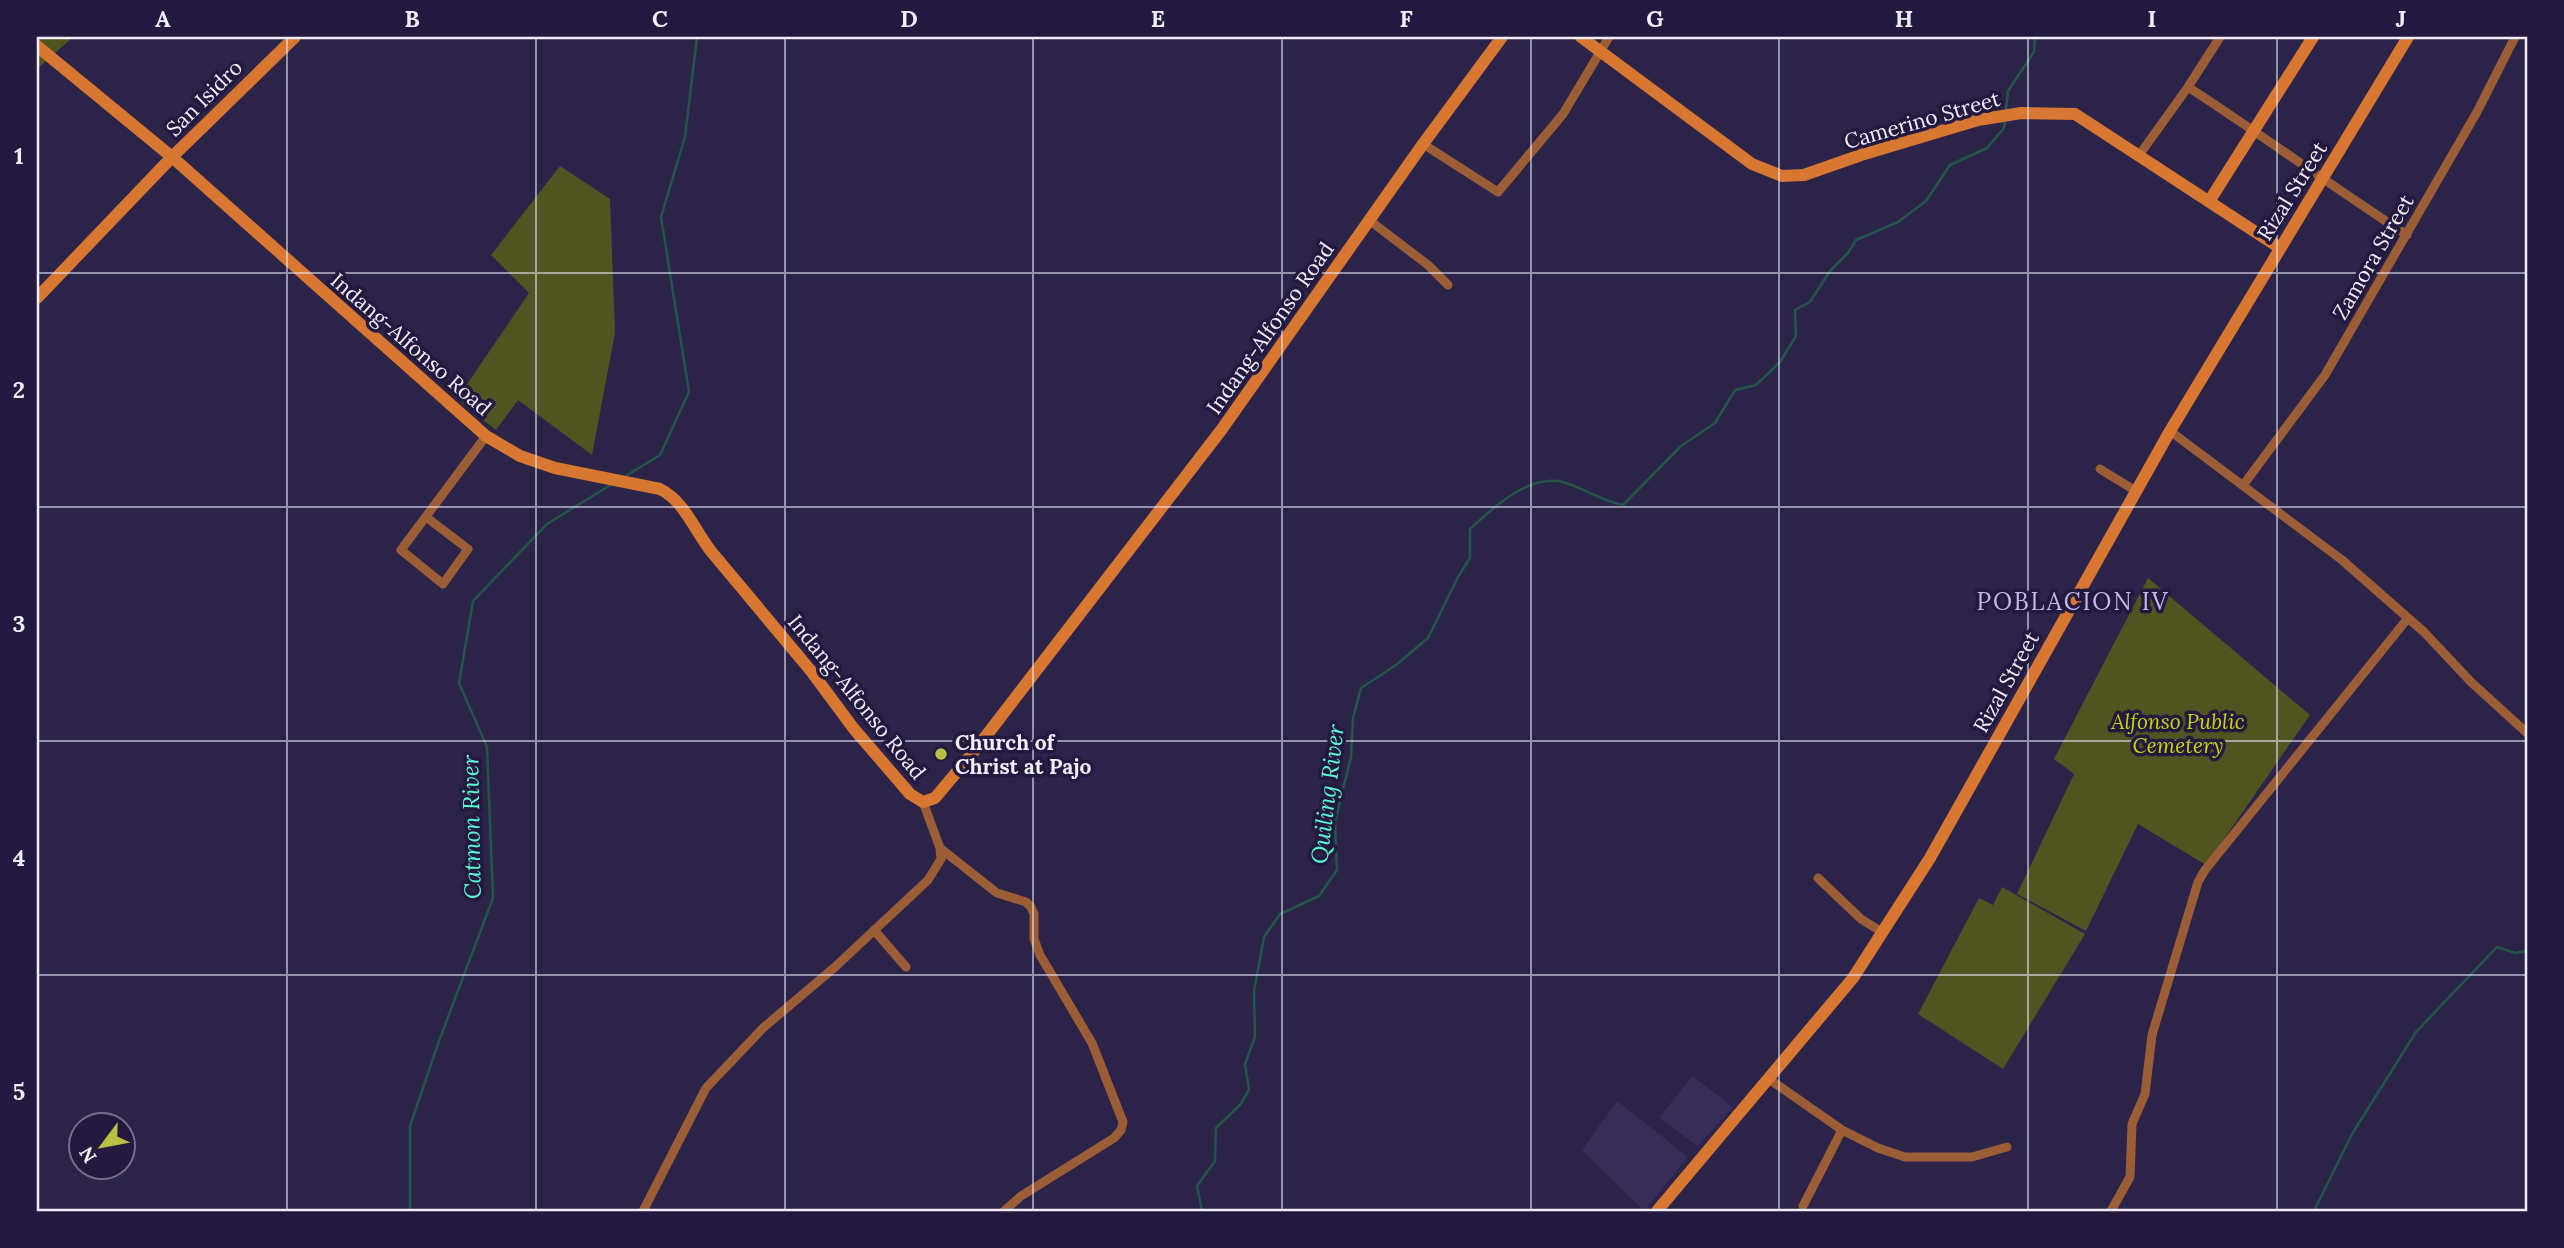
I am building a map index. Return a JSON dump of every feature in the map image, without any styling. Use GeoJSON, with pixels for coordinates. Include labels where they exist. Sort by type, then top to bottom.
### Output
{"type":"FeatureCollection","features":[{"type":"Feature","properties":{"kind":"main road","name":"San Isidro"},"geometry":{"type":"LineString","coordinates":[[172,157],[295,37]]}},
{"type":"Feature","properties":{"kind":"main road","name":"Indang-Alfonso Road"},"geometry":{"type":"LineString","coordinates":[[37,46],[172,157],[486,436],[520,456],[555,467],[660,489],[670,494],[683,508],[703,540],[811,671],[854,729],[910,794],[923,802],[935,798],[976,749],[1222,429],[1502,37]]}},
{"type":"Feature","properties":{"kind":"main road","name":"Camerino Street"},"geometry":{"type":"LineString","coordinates":[[1581,37],[1752,164],[1782,176],[1804,176],[1861,155],[1978,120],[2021,113],[2075,114],[2280,248]]}},
{"type":"Feature","properties":{"kind":"main road"},"geometry":{"type":"LineString","coordinates":[[2210,200],[2313,37]]}},
{"type":"Feature","properties":{"kind":"main road","name":"Rizal Street"},"geometry":{"type":"LineString","coordinates":[[1657,1211],[1853,978],[1930,858],[2170,431],[2407,37]]}},
{"type":"Feature","properties":{"kind":"main road"},"geometry":{"type":"LineString","coordinates":[[37,298],[172,157]]}},
{"type":"Feature","properties":{"kind":"street"},"geometry":{"type":"LineString","coordinates":[[1423,144],[1498,192],[1563,114],[1609,37]]}},
{"type":"Feature","properties":{"kind":"street"},"geometry":{"type":"LineString","coordinates":[[2140,154],[2220,37]]}},
{"type":"Feature","properties":{"kind":"street","name":"Zamora Street"},"geometry":{"type":"LineString","coordinates":[[2244,484],[2325,375],[2477,112],[2515,37]]}},
{"type":"Feature","properties":{"kind":"street"},"geometry":{"type":"LineString","coordinates":[[2188,87],[2407,234]]}},
{"type":"Feature","properties":{"kind":"street"},"geometry":{"type":"LineString","coordinates":[[1369,220],[1428,265],[1448,285]]}},
{"type":"Feature","properties":{"kind":"street"},"geometry":{"type":"LineString","coordinates":[[2170,431],[2342,560],[2424,632],[2471,682],[2527,733]]}},
{"type":"Feature","properties":{"kind":"street"},"geometry":{"type":"LineString","coordinates":[[426,517],[468,549],[443,584],[401,550],[486,436]]}},
{"type":"Feature","properties":{"kind":"street"},"geometry":{"type":"LineString","coordinates":[[2100,469],[2136,491]]}},
{"type":"Feature","properties":{"kind":"street"},"geometry":{"type":"LineString","coordinates":[[2111,1211],[2130,1177],[2132,1124],[2144,1094],[2152,1035],[2205,870],[2408,618]]}},
{"type":"Feature","properties":{"kind":"street"},"geometry":{"type":"LineString","coordinates":[[643,1211],[706,1087],[763,1028],[928,880],[941,859],[940,848],[923,802]]}},
{"type":"Feature","properties":{"kind":"street"},"geometry":{"type":"LineString","coordinates":[[940,848],[997,893],[1031,906],[1034,914],[1034,939],[1040,955],[1092,1043],[1122,1122],[1121,1130],[1114,1138],[1021,1196],[1004,1211]]}},
{"type":"Feature","properties":{"kind":"street"},"geometry":{"type":"LineString","coordinates":[[1818,878],[1861,919],[1882,932]]}},
{"type":"Feature","properties":{"kind":"street"},"geometry":{"type":"LineString","coordinates":[[874,930],[906,967]]}},
{"type":"Feature","properties":{"kind":"street"},"geometry":{"type":"LineString","coordinates":[[1769,1079],[1842,1130],[1878,1149],[1905,1157],[1954,1159],[2007,1147]]}},
{"type":"Feature","properties":{"kind":"street"},"geometry":{"type":"LineString","coordinates":[[1803,1206],[1842,1130]]}},
{"type":"Feature","properties":{"kind":"shaded area"},"geometry":{"type":"Polygon","coordinates":[[[1692,1076],[1733,1107],[1698,1146],[1659,1118],[1692,1076]]]}},
{"type":"Feature","properties":{"kind":"shaded area"},"geometry":{"type":"Polygon","coordinates":[[[1617,1101],[1688,1157],[1644,1211],[1582,1150],[1617,1101]]]}},
{"type":"Feature","properties":{"kind":"green space"},"geometry":{"type":"Polygon","coordinates":[[[37,37],[73,37],[37,69],[37,37]]]}},
{"type":"Feature","properties":{"kind":"green space"},"geometry":{"type":"Polygon","coordinates":[[[560,166],[610,199],[615,333],[592,455],[518,400],[496,430],[457,399],[529,293],[491,255],[560,166]]]}},
{"type":"Feature","properties":{"kind":"green space","name":"Alfonso Public Cemetery"},"geometry":{"type":"Polygon","coordinates":[[[2148,578],[2310,715],[2206,865],[2138,824],[2086,931],[2017,894],[2074,774],[2054,759],[2148,578]]]}},
{"type":"Feature","properties":{"kind":"green space"},"geometry":{"type":"Polygon","coordinates":[[[2002,887],[2085,934],[2003,1069],[1918,1014],[1979,898],[1993,905],[2002,887]]]}},
{"type":"Feature","properties":{"kind":"waterway","name":"Catmon River"},"geometry":{"type":"LineString","coordinates":[[624,477],[660,455],[689,392],[661,217],[685,137],[697,37]]}},
{"type":"Feature","properties":{"kind":"waterway","name":"Quiling River"},"geometry":{"type":"LineString","coordinates":[[2006,110],[2008,91],[2034,52],[2035,37]]}},
{"type":"Feature","properties":{"kind":"waterway","name":"Quiling River"},"geometry":{"type":"LineString","coordinates":[[1202,1211],[1197,1186],[1215,1161],[1216,1128],[1240,1105],[1249,1090],[1245,1064],[1255,1037],[1254,991],[1264,937],[1280,914],[1319,896],[1337,870],[1335,822],[1351,757],[1353,718],[1361,688],[1396,665],[1428,638],[1470,558],[1470,529],[1512,495],[1537,483],[1563,482],[1623,505],[1681,446],[1715,423],[1735,390],[1756,385],[1780,362],[1796,336],[1795,310],[1810,302],[1830,271],[1848,253],[1856,240],[1898,222],[1926,201],[1950,165],[1987,148],[2004,128],[2005,120]]}},
{"type":"Feature","properties":{"kind":"waterway","name":"Catmon River"},"geometry":{"type":"LineString","coordinates":[[410,1211],[410,1126],[493,898],[487,747],[459,683],[473,601],[547,524],[612,484]]}},
{"type":"Feature","properties":{"kind":"waterway"},"geometry":{"type":"LineString","coordinates":[[2314,1211],[2352,1134],[2416,1032],[2497,947],[2515,953],[2527,951]]}},
{"type":"Feature","properties":{"kind":"place","name":"Church of Christ at Pajo"},"geometry":{"type":"Point","coordinates":[941,754]}},
{"type":"Feature","properties":{"kind":"district","name":"POBLACION IV"},"geometry":{"type":"Point","coordinates":[2073,601]}}]}
